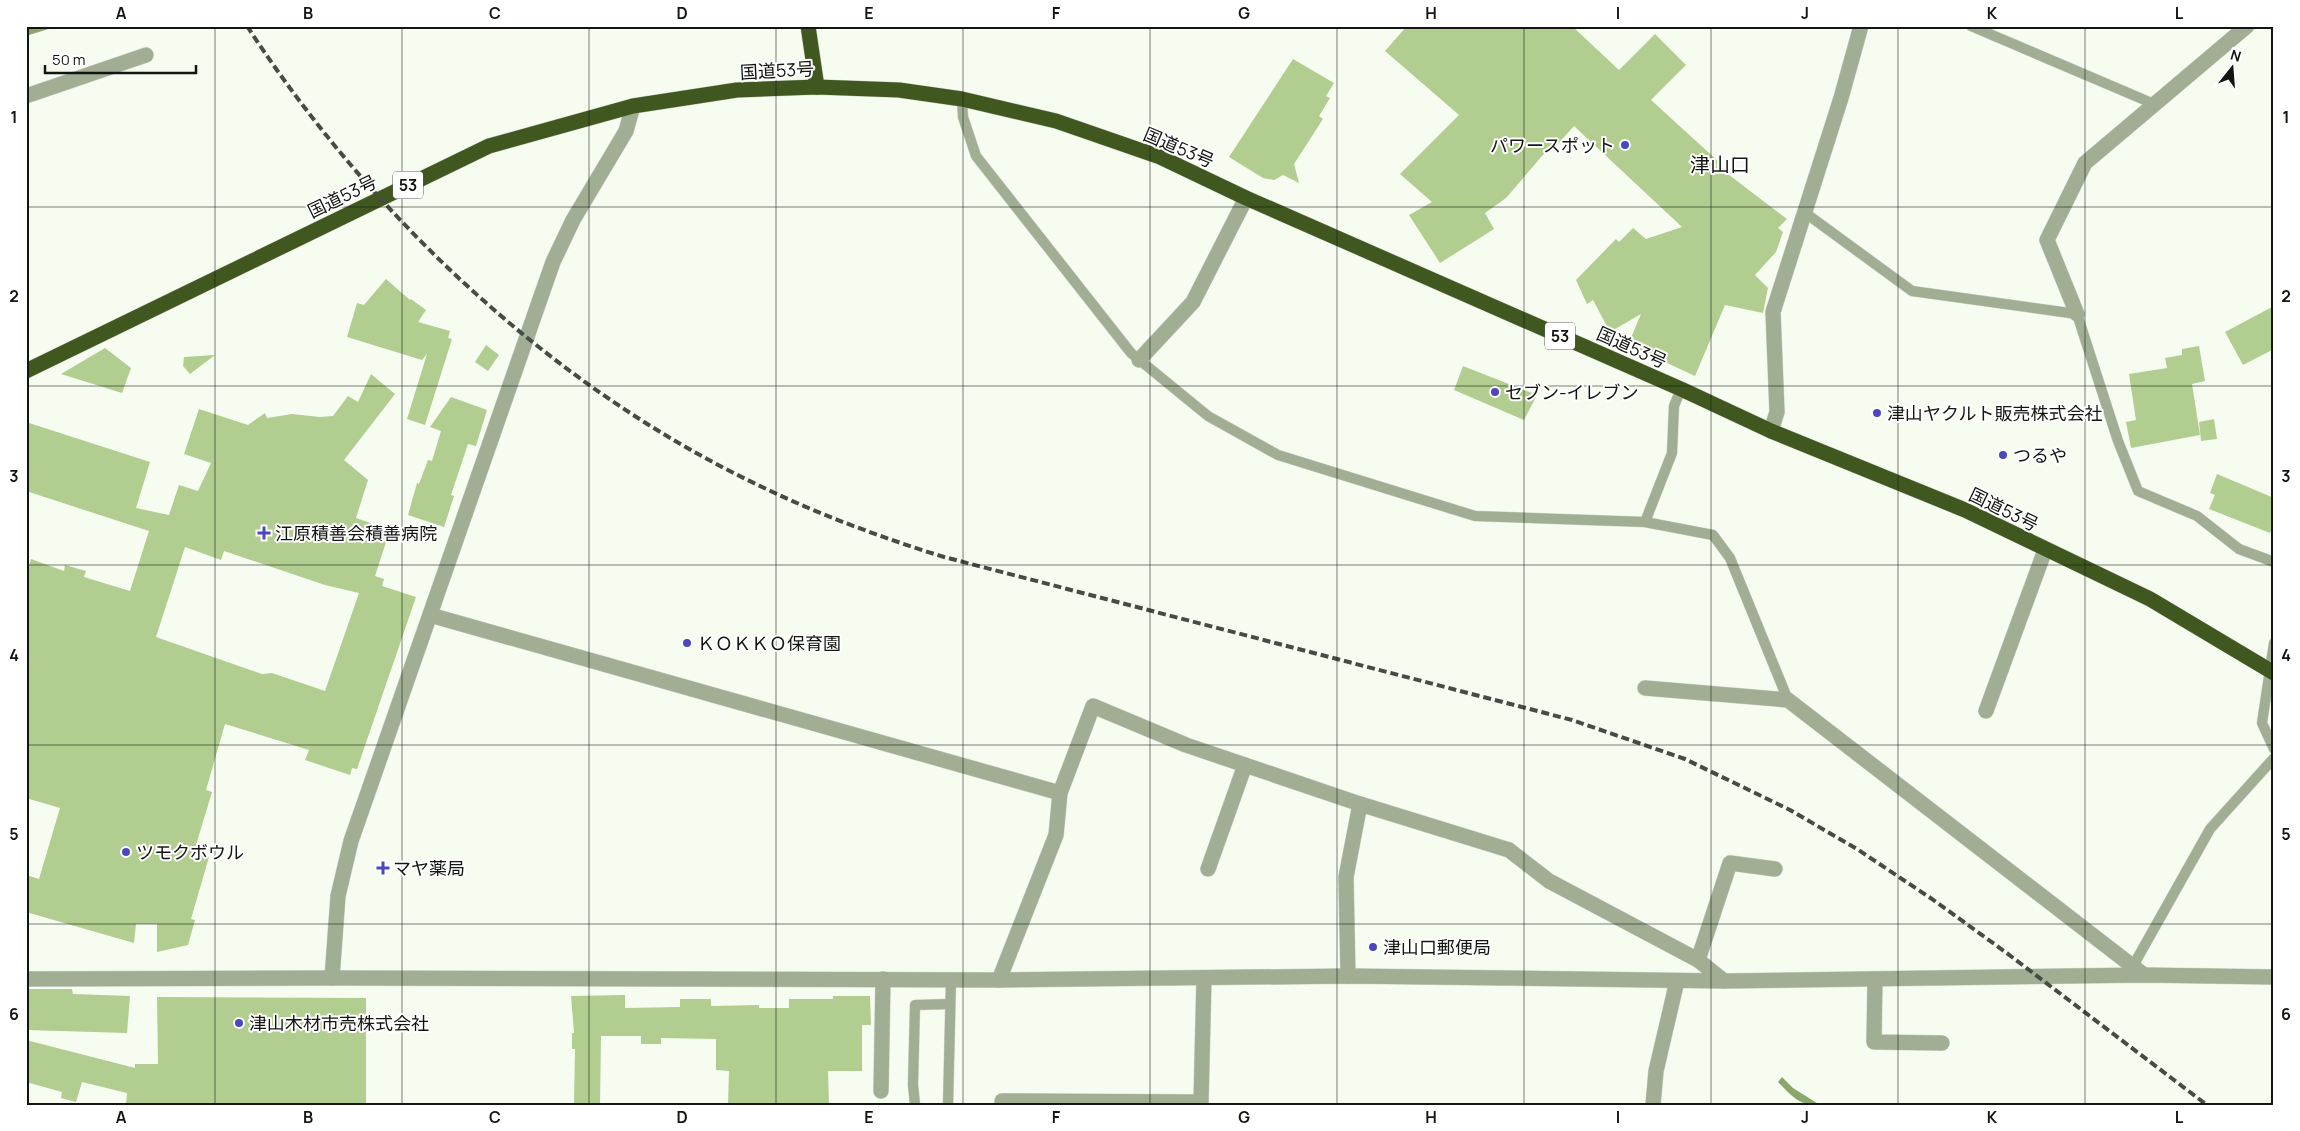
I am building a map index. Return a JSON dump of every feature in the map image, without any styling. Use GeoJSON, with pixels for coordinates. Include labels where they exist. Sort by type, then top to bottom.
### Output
{"type":"FeatureCollection","features":[{"type":"Feature","properties":{"kind":"highway"},"geometry":{"type":"LineString","coordinates":[[808,26],[818,86]]}},
{"type":"Feature","properties":{"kind":"highway","name":"国道53号"},"geometry":{"type":"LineString","coordinates":[[26,371],[489,146],[633,106],[737,90],[818,86],[900,90],[962,99],[1065,124],[1160,157],[1246,198],[1681,389],[1771,431],[1965,510],[2150,599],[2272,672]]}},
{"type":"Feature","properties":{"kind":"street"},"geometry":{"type":"LineString","coordinates":[[1771,431],[1777,412],[1773,312],[1861,26]]}},
{"type":"Feature","properties":{"kind":"street"},"geometry":{"type":"LineString","coordinates":[[2077,314],[2046,240],[2085,163],[2247,26]]}},
{"type":"Feature","properties":{"kind":"street"},"geometry":{"type":"LineString","coordinates":[[26,96],[146,55]]}},
{"type":"Feature","properties":{"kind":"street"},"geometry":{"type":"LineString","coordinates":[[332,978],[338,896],[351,841],[553,262],[573,220],[626,131],[633,106]]}},
{"type":"Feature","properties":{"kind":"street"},"geometry":{"type":"LineString","coordinates":[[1139,360],[1193,302],[1246,198]]}},
{"type":"Feature","properties":{"kind":"street"},"geometry":{"type":"LineString","coordinates":[[1986,712],[2045,550]]}},
{"type":"Feature","properties":{"kind":"street"},"geometry":{"type":"LineString","coordinates":[[430,615],[1060,793]]}},
{"type":"Feature","properties":{"kind":"street"},"geometry":{"type":"LineString","coordinates":[[1645,688],[1788,700],[2139,970]]}},
{"type":"Feature","properties":{"kind":"street"},"geometry":{"type":"LineString","coordinates":[[999,980],[1056,835],[1060,793],[1093,706],[1186,745],[1360,804],[1509,850],[1549,881],[1698,960],[1724,981]]}},
{"type":"Feature","properties":{"kind":"street"},"geometry":{"type":"LineString","coordinates":[[1208,869],[1245,765]]}},
{"type":"Feature","properties":{"kind":"street"},"geometry":{"type":"LineString","coordinates":[[1348,976],[1346,877],[1360,804]]}},
{"type":"Feature","properties":{"kind":"street"},"geometry":{"type":"LineString","coordinates":[[1698,960],[1730,863],[1775,869]]}},
{"type":"Feature","properties":{"kind":"street"},"geometry":{"type":"LineString","coordinates":[[26,980],[332,978],[999,980],[1348,976],[1724,981],[1875,979],[2139,970],[2274,977]]}},
{"type":"Feature","properties":{"kind":"street"},"geometry":{"type":"LineString","coordinates":[[1002,1101],[1201,1102],[1204,978]]}},
{"type":"Feature","properties":{"kind":"street"},"geometry":{"type":"LineString","coordinates":[[881,1091],[883,979]]}},
{"type":"Feature","properties":{"kind":"street"},"geometry":{"type":"LineString","coordinates":[[1875,979],[1874,1042],[1942,1043]]}},
{"type":"Feature","properties":{"kind":"street"},"geometry":{"type":"LineString","coordinates":[[1653,1105],[1656,1071],[1677,981]]}},
{"type":"Feature","properties":{"kind":"lane"},"geometry":{"type":"LineString","coordinates":[[1971,26],[2154,104]]}},
{"type":"Feature","properties":{"kind":"lane"},"geometry":{"type":"LineString","coordinates":[[962,99],[963,117],[976,156],[1125,346],[1139,360],[1208,416],[1278,454],[1475,516],[1645,522],[1713,535],[1730,558],[1788,700]]}},
{"type":"Feature","properties":{"kind":"lane"},"geometry":{"type":"LineString","coordinates":[[1804,212],[1912,291],[2077,314],[2118,441],[2138,491],[2197,516],[2238,549],[2274,562]]}},
{"type":"Feature","properties":{"kind":"lane"},"geometry":{"type":"LineString","coordinates":[[1645,522],[1672,453],[1674,406],[1681,389]]}},
{"type":"Feature","properties":{"kind":"lane"},"geometry":{"type":"LineString","coordinates":[[2274,643],[2272,672],[2262,723],[2274,748]]}},
{"type":"Feature","properties":{"kind":"lane"},"geometry":{"type":"LineString","coordinates":[[2139,970],[2210,829],[2274,758]]}},
{"type":"Feature","properties":{"kind":"lane"},"geometry":{"type":"LineString","coordinates":[[948,1105],[951,979]]}},
{"type":"Feature","properties":{"kind":"lane"},"geometry":{"type":"LineString","coordinates":[[915,1105],[912,1085],[915,1005],[950,1004]]}},
{"type":"Feature","properties":{"kind":"shaded area"},"geometry":{"type":"Polygon","coordinates":[[[26,26],[58,26],[26,36],[26,26]]]}},
{"type":"Feature","properties":{"kind":"shaded area"},"geometry":{"type":"Polygon","coordinates":[[[1782,1077],[1793,1088],[1820,1105],[1806,1104],[1796,1099],[1778,1082],[1782,1077]]]}},
{"type":"Feature","properties":{"kind":"building"},"geometry":{"type":"Polygon","coordinates":[[[1407,26],[1572,26],[1619,70],[1655,34],[1686,65],[1651,100],[1719,162],[1716,165],[1787,219],[1778,228],[1783,232],[1776,252],[1755,275],[1768,288],[1763,313],[1725,305],[1695,376],[1628,345],[1641,314],[1610,332],[1593,300],[1587,304],[1576,280],[1616,239],[1619,242],[1633,228],[1646,239],[1682,227],[1574,126],[1551,152],[1548,149],[1506,198],[1485,213],[1494,229],[1440,263],[1409,215],[1432,202],[1400,174],[1459,115],[1385,51],[1407,26]]]}},
{"type":"Feature","properties":{"kind":"building"},"geometry":{"type":"Polygon","coordinates":[[[1293,59],[1334,83],[1326,96],[1330,98],[1319,116],[1323,119],[1294,164],[1299,183],[1283,175],[1274,180],[1263,178],[1229,157],[1293,59]]]}},
{"type":"Feature","properties":{"kind":"building"},"geometry":{"type":"Polygon","coordinates":[[[386,279],[410,300],[426,310],[418,322],[450,331],[448,338],[452,339],[425,425],[407,419],[427,354],[422,360],[347,337],[357,303],[364,305],[386,279]]]}},
{"type":"Feature","properties":{"kind":"building"},"geometry":{"type":"Polygon","coordinates":[[[2274,306],[2274,349],[2243,365],[2225,332],[2274,306]]]}},
{"type":"Feature","properties":{"kind":"building"},"geometry":{"type":"Polygon","coordinates":[[[486,345],[499,355],[488,371],[475,362],[486,345]]]}},
{"type":"Feature","properties":{"kind":"building"},"geometry":{"type":"Polygon","coordinates":[[[2199,346],[2205,381],[2192,384],[2200,435],[2131,448],[2126,422],[2136,420],[2129,374],[2167,368],[2165,358],[2182,355],[2182,349],[2199,346]]]}},
{"type":"Feature","properties":{"kind":"building"},"geometry":{"type":"Polygon","coordinates":[[[105,348],[131,368],[122,393],[61,374],[105,348]]]}},
{"type":"Feature","properties":{"kind":"building"},"geometry":{"type":"Polygon","coordinates":[[[215,355],[190,374],[183,366],[184,357],[215,355]]]}},
{"type":"Feature","properties":{"kind":"building","name":"セブン-イレブン"},"geometry":{"type":"Polygon","coordinates":[[[1463,366],[1537,395],[1524,420],[1454,390],[1463,366]]]}},
{"type":"Feature","properties":{"kind":"building"},"geometry":{"type":"Polygon","coordinates":[[[371,374],[395,394],[344,460],[368,480],[356,518],[390,530],[375,576],[384,579],[382,586],[416,597],[357,769],[352,768],[350,775],[305,760],[309,750],[225,724],[206,790],[212,792],[196,845],[206,848],[204,855],[209,857],[191,919],[195,920],[188,945],[157,952],[157,924],[136,924],[134,943],[26,912],[26,875],[39,879],[60,808],[26,798],[26,576],[31,559],[64,571],[65,565],[86,571],[84,577],[130,591],[149,531],[26,491],[26,422],[150,462],[136,508],[169,515],[179,485],[198,491],[211,463],[184,454],[199,409],[248,425],[265,413],[267,418],[292,414],[320,417],[333,416],[348,396],[358,402],[371,374]],[[185,547],[156,637],[262,674],[272,673],[325,691],[359,593],[325,585],[224,551],[221,560],[185,547]]]}},
{"type":"Feature","properties":{"kind":"building"},"geometry":{"type":"Polygon","coordinates":[[[451,397],[487,410],[476,446],[468,444],[451,495],[454,496],[444,527],[408,515],[417,483],[419,484],[428,460],[432,461],[441,431],[430,427],[451,397]]]}},
{"type":"Feature","properties":{"kind":"building"},"geometry":{"type":"Polygon","coordinates":[[[2214,419],[2217,439],[2201,441],[2199,422],[2214,419]]]}},
{"type":"Feature","properties":{"kind":"building"},"geometry":{"type":"Polygon","coordinates":[[[2217,474],[2274,498],[2274,523],[2270,533],[2209,509],[2215,495],[2210,493],[2217,474]]]}},
{"type":"Feature","properties":{"kind":"building"},"geometry":{"type":"Polygon","coordinates":[[[26,989],[72,989],[73,994],[130,996],[127,1033],[26,1030],[26,989]]]}},
{"type":"Feature","properties":{"kind":"building"},"geometry":{"type":"Polygon","coordinates":[[[625,995],[625,1008],[680,1007],[680,999],[711,999],[711,1006],[759,1005],[759,1008],[789,1008],[789,999],[833,999],[833,996],[870,996],[871,1025],[862,1025],[862,1071],[828,1071],[829,1105],[728,1105],[729,1071],[716,1070],[716,1039],[661,1038],[661,1044],[641,1044],[641,1036],[601,1036],[600,1105],[574,1105],[575,1049],[572,1049],[572,1033],[574,1033],[571,996],[625,995]]]}},
{"type":"Feature","properties":{"kind":"building"},"geometry":{"type":"Polygon","coordinates":[[[157,997],[366,998],[366,1105],[126,1105],[127,1093],[82,1082],[76,1102],[61,1098],[62,1092],[26,1082],[26,1040],[135,1068],[135,1064],[158,1064],[157,997]]]}},
{"type":"Feature","properties":{"kind":"railway"},"geometry":{"type":"LineString","coordinates":[[247,26],[296,96],[350,164],[408,228],[471,289],[537,346],[607,398],[680,444],[756,484],[825,515],[944,557],[1572,720],[1685,759],[1790,810],[1857,849],[1932,899],[2004,951],[2207,1105]]}},
{"type":"Feature","properties":{"kind":"place","name":"パワースポット"},"geometry":{"type":"Point","coordinates":[1625,145]}},
{"type":"Feature","properties":{"kind":"place","name":"セブン-イレブン"},"geometry":{"type":"Point","coordinates":[1495,392]}},
{"type":"Feature","properties":{"kind":"place","name":"津山ヤクルト販売株式会社"},"geometry":{"type":"Point","coordinates":[1877,413]}},
{"type":"Feature","properties":{"kind":"place","name":"つるや"},"geometry":{"type":"Point","coordinates":[2003,455]}},
{"type":"Feature","properties":{"kind":"place","name":"江原積善会積善病院"},"geometry":{"type":"Point","coordinates":[264,533]}},
{"type":"Feature","properties":{"kind":"place","name":"ＫＯＫＫＯ保育園"},"geometry":{"type":"Point","coordinates":[687,643]}},
{"type":"Feature","properties":{"kind":"place","name":"ツモクボウル"},"geometry":{"type":"Point","coordinates":[126,852]}},
{"type":"Feature","properties":{"kind":"place","name":"マヤ薬局"},"geometry":{"type":"Point","coordinates":[383,868]}},
{"type":"Feature","properties":{"kind":"place","name":"津山口郵便局"},"geometry":{"type":"Point","coordinates":[1373,947]}},
{"type":"Feature","properties":{"kind":"place","name":"津山木材市売株式会社"},"geometry":{"type":"Point","coordinates":[239,1023]}},
{"type":"Feature","properties":{"kind":"district","name":"津山口"},"geometry":{"type":"Point","coordinates":[1720,164]}}]}
